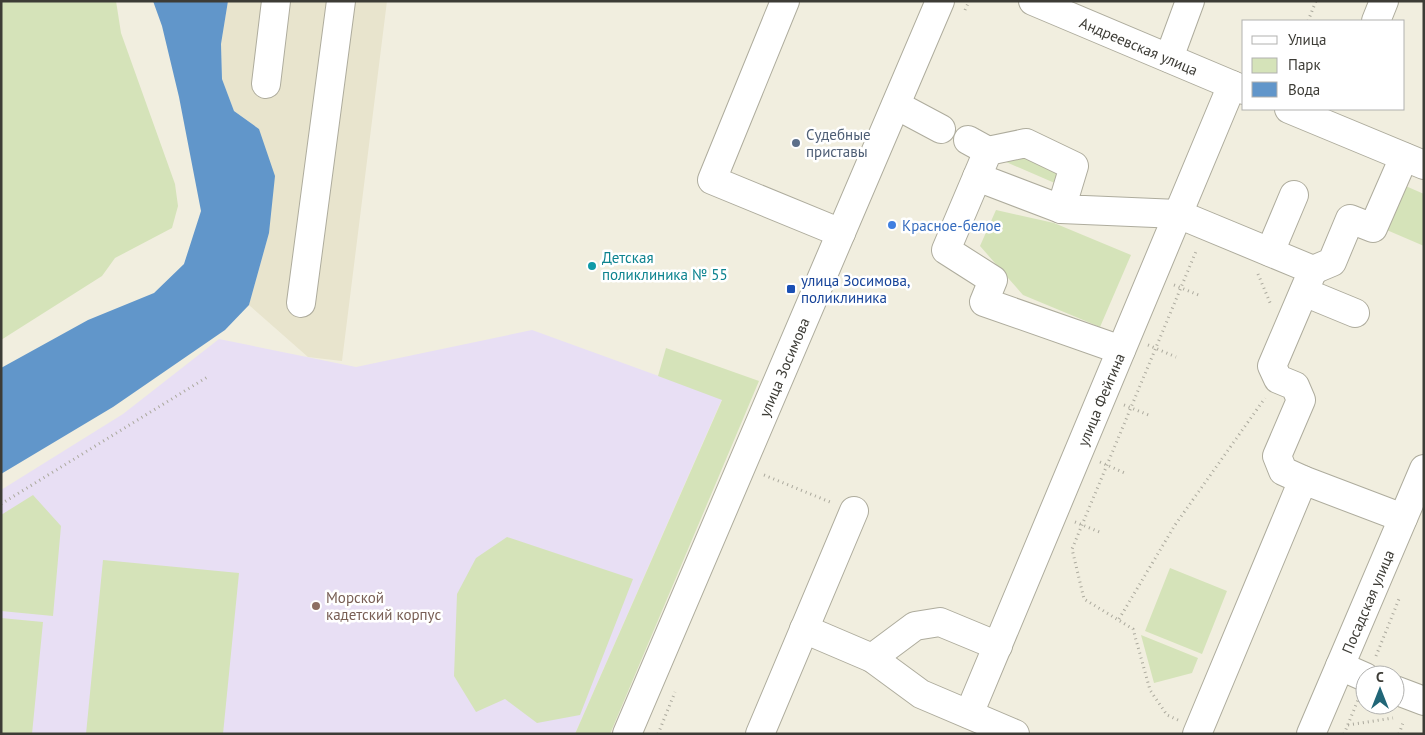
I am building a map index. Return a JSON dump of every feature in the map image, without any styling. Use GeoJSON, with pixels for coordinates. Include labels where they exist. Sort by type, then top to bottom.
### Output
{"type":"FeatureCollection","features":[{"type":"Feature","properties":{"kind":"street"},"geometry":{"type":"LineString","coordinates":[[266,84],[276,1]]}},
{"type":"Feature","properties":{"kind":"street"},"geometry":{"type":"LineString","coordinates":[[301,303],[341,1]]}},
{"type":"Feature","properties":{"kind":"street"},"geometry":{"type":"LineString","coordinates":[[785,1],[712,180],[841,233]]}},
{"type":"Feature","properties":{"kind":"street","name":"улица Зосимова"},"geometry":{"type":"LineString","coordinates":[[627,734],[940,1]]}},
{"type":"Feature","properties":{"kind":"street","name":"Андреевская улица"},"geometry":{"type":"LineString","coordinates":[[1033,1],[1238,87]]}},
{"type":"Feature","properties":{"kind":"street"},"geometry":{"type":"LineString","coordinates":[[1169,58],[1190,1]]}},
{"type":"Feature","properties":{"kind":"street"},"geometry":{"type":"LineString","coordinates":[[1376,20],[1384,1]]}},
{"type":"Feature","properties":{"kind":"street","name":"улица Фейгина"},"geometry":{"type":"LineString","coordinates":[[969,714],[1178,214],[1238,87]]}},
{"type":"Feature","properties":{"kind":"street"},"geometry":{"type":"LineString","coordinates":[[896,105],[942,129]]}},
{"type":"Feature","properties":{"kind":"street"},"geometry":{"type":"LineString","coordinates":[[1291,110],[1414,161],[1373,228],[1350,219],[1332,262],[1308,281],[1272,366],[1278,379],[1295,386],[1301,400],[1277,456],[1283,471],[1403,518]]}},
{"type":"Feature","properties":{"kind":"street"},"geometry":{"type":"LineString","coordinates":[[1061,209],[1074,166],[1026,143],[978,145],[977,177],[946,250],[993,280],[984,302],[1121,350]]}},
{"type":"Feature","properties":{"kind":"street"},"geometry":{"type":"LineString","coordinates":[[977,177],[1061,209],[1178,214],[1207,226],[1262,259],[1308,281],[1355,313]]}},
{"type":"Feature","properties":{"kind":"street"},"geometry":{"type":"LineString","coordinates":[[1262,259],[1294,195]]}},
{"type":"Feature","properties":{"kind":"street","name":"Посадская улица"},"geometry":{"type":"LineString","coordinates":[[1311,734],[1424,470]]}},
{"type":"Feature","properties":{"kind":"street"},"geometry":{"type":"LineString","coordinates":[[1198,731],[1302,480]]}},
{"type":"Feature","properties":{"kind":"street"},"geometry":{"type":"LineString","coordinates":[[760,734],[854,511]]}},
{"type":"Feature","properties":{"kind":"street"},"geometry":{"type":"LineString","coordinates":[[872,658],[915,626],[940,622],[998,646]]}},
{"type":"Feature","properties":{"kind":"street"},"geometry":{"type":"LineString","coordinates":[[804,629],[872,658],[921,694],[1016,734]]}},
{"type":"Feature","properties":{"kind":"street"},"geometry":{"type":"LineString","coordinates":[[1340,666],[1355,672]]}},
{"type":"Feature","properties":{"kind":"street"},"geometry":{"type":"LineString","coordinates":[[1405,699],[1415,708]]}},
{"type":"Feature","properties":{"kind":"path"},"geometry":{"type":"LineString","coordinates":[[1308,20],[1316,1]]}},
{"type":"Feature","properties":{"kind":"path"},"geometry":{"type":"LineString","coordinates":[[1198,731],[1167,715],[1150,690],[1133,629],[1084,599],[1072,549],[1207,226]]}},
{"type":"Feature","properties":{"kind":"path"},"geometry":{"type":"LineString","coordinates":[[1262,259],[1272,306]]}},
{"type":"Feature","properties":{"kind":"path"},"geometry":{"type":"LineString","coordinates":[[1,504],[209,376]]}},
{"type":"Feature","properties":{"kind":"path"},"geometry":{"type":"LineString","coordinates":[[1119,619],[1175,525],[1270,391]]}},
{"type":"Feature","properties":{"kind":"path"},"geometry":{"type":"LineString","coordinates":[[763,475],[854,511]]}},
{"type":"Feature","properties":{"kind":"path"},"geometry":{"type":"LineString","coordinates":[[1372,665],[1400,596]]}},
{"type":"Feature","properties":{"kind":"path"},"geometry":{"type":"LineString","coordinates":[[1344,734],[1355,707]]}},
{"type":"Feature","properties":{"kind":"path"},"geometry":{"type":"LineString","coordinates":[[1348,725],[1415,708]]}},
{"type":"Feature","properties":{"kind":"shaded area"},"geometry":{"type":"Polygon","coordinates":[[[228,1],[387,1],[342,361],[308,357],[249,305],[269,233],[259,129],[234,111],[222,79],[221,44],[228,1]]]}},
{"type":"Feature","properties":{"kind":"shaded area","name":"Морской кадетский корпус"},"geometry":{"type":"Polygon","coordinates":[[[532,330],[722,399],[575,734],[1,734],[1,490],[123,414],[219,339],[356,367],[532,330]]]}},
{"type":"Feature","properties":{"kind":"green space"},"geometry":{"type":"Polygon","coordinates":[[[1,1],[116,1],[121,33],[175,184],[178,206],[172,228],[115,258],[102,276],[1,340],[1,1]]]}},
{"type":"Feature","properties":{"kind":"green space"},"geometry":{"type":"Polygon","coordinates":[[[1022,151],[1061,171],[1057,184],[1006,162],[1022,151]]]}},
{"type":"Feature","properties":{"kind":"green space"},"geometry":{"type":"Polygon","coordinates":[[[1401,184],[1424,194],[1424,246],[1382,228],[1401,184]]]}},
{"type":"Feature","properties":{"kind":"green space"},"geometry":{"type":"Polygon","coordinates":[[[996,210],[1054,223],[1131,255],[1100,327],[1023,295],[980,246],[996,210]]]}},
{"type":"Feature","properties":{"kind":"green space"},"geometry":{"type":"Polygon","coordinates":[[[666,348],[759,381],[610,734],[575,734],[722,400],[658,376],[666,348]]]}},
{"type":"Feature","properties":{"kind":"green space"},"geometry":{"type":"Polygon","coordinates":[[[33,495],[61,526],[53,616],[1,611],[1,515],[33,495]]]}},
{"type":"Feature","properties":{"kind":"green space"},"geometry":{"type":"Polygon","coordinates":[[[507,537],[633,579],[580,715],[537,723],[505,699],[476,712],[454,676],[457,594],[476,558],[507,537]]]}},
{"type":"Feature","properties":{"kind":"green space"},"geometry":{"type":"Polygon","coordinates":[[[103,560],[239,573],[223,734],[86,734],[103,560]]]}},
{"type":"Feature","properties":{"kind":"green space"},"geometry":{"type":"Polygon","coordinates":[[[1170,568],[1227,591],[1202,654],[1145,631],[1170,568]]]}},
{"type":"Feature","properties":{"kind":"green space"},"geometry":{"type":"Polygon","coordinates":[[[1,618],[43,622],[32,734],[1,734],[1,618]]]}},
{"type":"Feature","properties":{"kind":"green space"},"geometry":{"type":"Polygon","coordinates":[[[1141,635],[1198,658],[1192,673],[1154,683],[1141,635]]]}},
{"type":"Feature","properties":{"kind":"water"},"geometry":{"type":"Polygon","coordinates":[[[153,1],[228,1],[221,44],[222,79],[234,111],[259,129],[275,176],[269,233],[249,305],[225,330],[113,407],[1,474],[1,368],[88,320],[154,293],[184,264],[201,211],[179,97],[162,26],[153,1]]]}},
{"type":"Feature","properties":{"kind":"place","name":"Судебные приставы"},"geometry":{"type":"Point","coordinates":[796,143]}},
{"type":"Feature","properties":{"kind":"place","name":"Красное-белое"},"geometry":{"type":"Point","coordinates":[892,225]}},
{"type":"Feature","properties":{"kind":"place","name":"Детская поликлиника № 55"},"geometry":{"type":"Point","coordinates":[592,266]}},
{"type":"Feature","properties":{"kind":"place","name":"улица Зосимова, поликлиника"},"geometry":{"type":"Point","coordinates":[791,289]}},
{"type":"Feature","properties":{"kind":"place","name":"Морской кадетский корпус"},"geometry":{"type":"Point","coordinates":[316,606]}}]}
